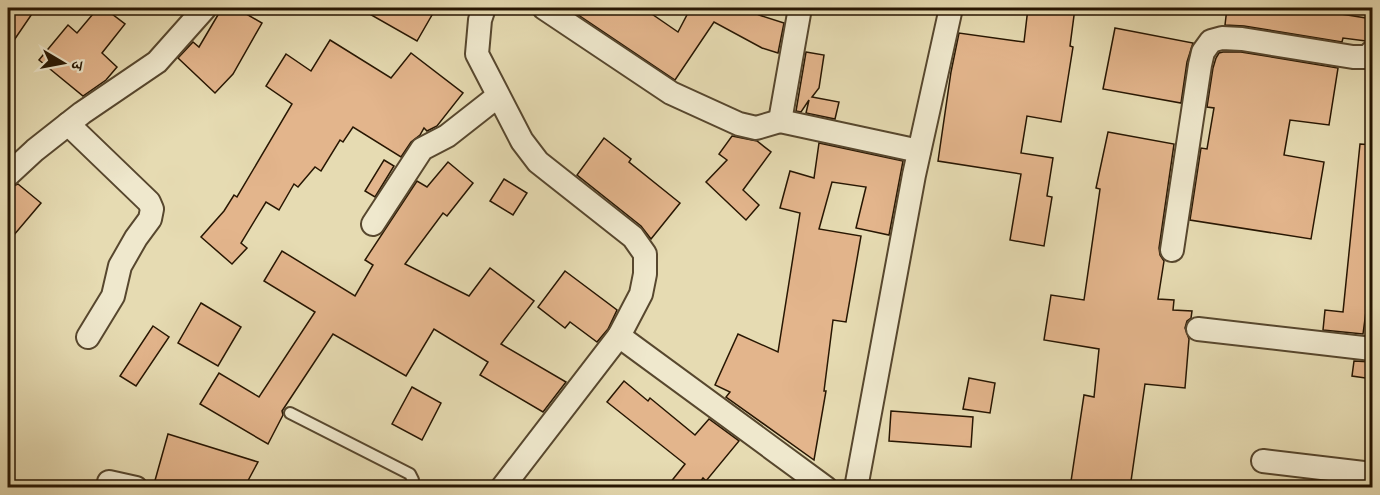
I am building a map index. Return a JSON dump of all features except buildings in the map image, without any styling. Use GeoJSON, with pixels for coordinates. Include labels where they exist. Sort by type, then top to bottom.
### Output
{"type":"FeatureCollection","features":[{"type":"Feature","properties":{"kind":"street"},"geometry":{"type":"LineString","coordinates":[[8,175],[68,124],[157,62],[205,8]]}},
{"type":"Feature","properties":{"kind":"street"},"geometry":{"type":"LineString","coordinates":[[484,8],[480,20],[477,54],[522,141],[538,162],[633,237],[645,254],[645,274],[640,294],[619,336],[502,488]]}},
{"type":"Feature","properties":{"kind":"street"},"geometry":{"type":"LineString","coordinates":[[544,8],[671,93],[740,124],[756,128],[780,121],[919,151]]}},
{"type":"Feature","properties":{"kind":"street"},"geometry":{"type":"LineString","coordinates":[[780,121],[800,8]]}},
{"type":"Feature","properties":{"kind":"street"},"geometry":{"type":"LineString","coordinates":[[856,488],[919,151],[951,8]]}},
{"type":"Feature","properties":{"kind":"street"},"geometry":{"type":"LineString","coordinates":[[1172,250],[1200,65],[1203,51],[1211,41],[1222,38],[1242,39],[1353,57],[1367,57],[1372,52]]}},
{"type":"Feature","properties":{"kind":"street"},"geometry":{"type":"LineString","coordinates":[[373,224],[422,149],[447,135],[498,96]]}},
{"type":"Feature","properties":{"kind":"street"},"geometry":{"type":"LineString","coordinates":[[68,124],[149,202],[152,209],[150,219],[120,266],[112,296],[88,338]]}},
{"type":"Feature","properties":{"kind":"street"},"geometry":{"type":"LineString","coordinates":[[1198,329],[1372,349]]}},
{"type":"Feature","properties":{"kind":"street"},"geometry":{"type":"LineString","coordinates":[[619,336],[826,488]]}},
{"type":"Feature","properties":{"kind":"street"},"geometry":{"type":"LineString","coordinates":[[1263,461],[1372,474]]}},
{"type":"Feature","properties":{"kind":"street"},"geometry":{"type":"LineString","coordinates":[[109,482],[136,488]]}},
{"type":"Feature","properties":{"kind":"lane"},"geometry":{"type":"LineString","coordinates":[[290,412],[410,474],[413,480],[411,488]]}}]}
